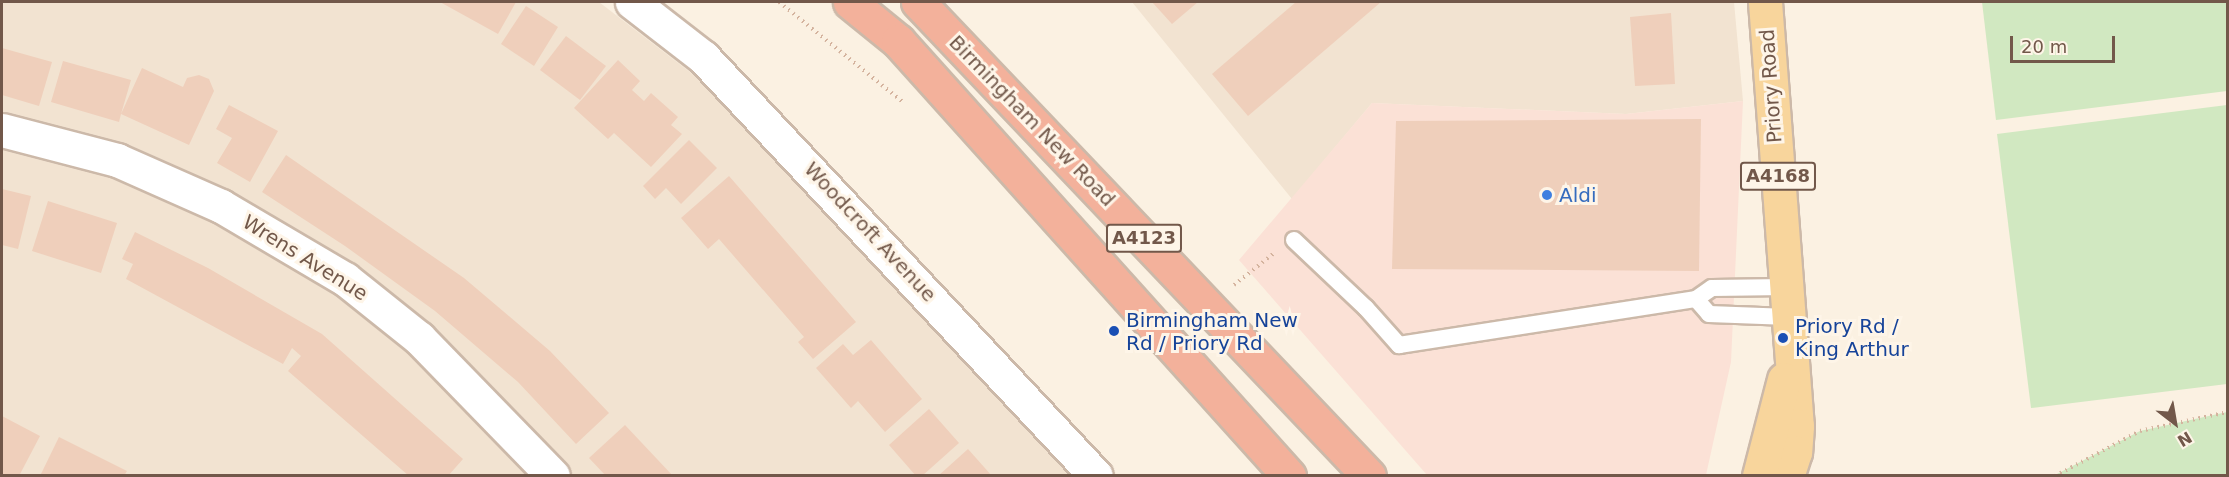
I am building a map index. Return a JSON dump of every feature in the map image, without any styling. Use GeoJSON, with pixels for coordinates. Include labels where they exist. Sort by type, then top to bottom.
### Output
{"type":"FeatureCollection","features":[{"type":"Feature","properties":{"kind":"highway","name":"A4123"},"geometry":{"type":"LineString","coordinates":[[850,2],[898,41],[1289,476]]}},
{"type":"Feature","properties":{"kind":"highway","name":"Birmingham New Road"},"geometry":{"type":"LineString","coordinates":[[918,2],[1369,476]]}},
{"type":"Feature","properties":{"kind":"main road","name":"Priory Road"},"geometry":{"type":"LineString","coordinates":[[1765,2],[1797,426],[1795,452],[1787,476]]}},
{"type":"Feature","properties":{"kind":"main road","name":"Priory Road"},"geometry":{"type":"LineString","coordinates":[[1759,476],[1791,351]]}},
{"type":"Feature","properties":{"kind":"street","name":"Woodcroft Avenue"},"geometry":{"type":"LineString","coordinates":[[632,2],[703,57],[1096,476]]}},
{"type":"Feature","properties":{"kind":"street","name":"Wrens Avenue"},"geometry":{"type":"LineString","coordinates":[[2,130],[117,160],[221,206],[345,279],[419,338],[553,476]]}},
{"type":"Feature","properties":{"kind":"lane"},"geometry":{"type":"LineString","coordinates":[[1294,240],[1366,308],[1399,345],[1696,299],[1712,288],[1788,302]]}},
{"type":"Feature","properties":{"kind":"lane"},"geometry":{"type":"LineString","coordinates":[[1696,299],[1708,314],[1788,302]]}},
{"type":"Feature","properties":{"kind":"path"},"geometry":{"type":"LineString","coordinates":[[779,2],[912,112]]}},
{"type":"Feature","properties":{"kind":"path"},"geometry":{"type":"LineString","coordinates":[[1247,274],[1260,262]]}},
{"type":"Feature","properties":{"kind":"path"},"geometry":{"type":"LineString","coordinates":[[2055,476],[2140,431],[2228,412]]}},
{"type":"Feature","properties":{"kind":"shaded area"},"geometry":{"type":"Polygon","coordinates":[[[2,2],[599,2],[712,89],[1072,475],[2,475],[2,2]]]}},
{"type":"Feature","properties":{"kind":"shaded area"},"geometry":{"type":"Polygon","coordinates":[[[1132,2],[1734,2],[1743,101],[1626,114],[1372,103],[1292,199],[1132,2]]]}},
{"type":"Feature","properties":{"kind":"shaded area"},"geometry":{"type":"Polygon","coordinates":[[[1743,101],[1731,362],[1706,475],[1427,475],[1239,260],[1372,103],[1626,114],[1743,101]]]}},
{"type":"Feature","properties":{"kind":"green space"},"geometry":{"type":"Polygon","coordinates":[[[1982,2],[2227,2],[2227,91],[1996,120],[1982,2]]]}},
{"type":"Feature","properties":{"kind":"green space"},"geometry":{"type":"Polygon","coordinates":[[[2227,105],[2227,384],[2031,408],[1997,134],[2227,105]]]}},
{"type":"Feature","properties":{"kind":"green space"},"geometry":{"type":"Polygon","coordinates":[[[2227,412],[2227,475],[2055,475],[2140,431],[2227,412]]]}},
{"type":"Feature","properties":{"kind":"building"},"geometry":{"type":"Polygon","coordinates":[[[440,2],[516,2],[498,34],[440,2]]]}},
{"type":"Feature","properties":{"kind":"building"},"geometry":{"type":"Polygon","coordinates":[[[1152,2],[1198,2],[1172,24],[1152,2]]]}},
{"type":"Feature","properties":{"kind":"building"},"geometry":{"type":"Polygon","coordinates":[[[1296,2],[1381,2],[1248,116],[1212,74],[1296,2]]]}},
{"type":"Feature","properties":{"kind":"building"},"geometry":{"type":"Polygon","coordinates":[[[526,6],[558,27],[534,66],[501,44],[526,6]]]}},
{"type":"Feature","properties":{"kind":"building"},"geometry":{"type":"Polygon","coordinates":[[[1671,13],[1675,84],[1635,86],[1630,17],[1671,13]]]}},
{"type":"Feature","properties":{"kind":"building"},"geometry":{"type":"Polygon","coordinates":[[[566,36],[606,66],[580,100],[540,70],[566,36]]]}},
{"type":"Feature","properties":{"kind":"building"},"geometry":{"type":"Polygon","coordinates":[[[2,48],[52,62],[39,106],[2,95],[2,48]]]}},
{"type":"Feature","properties":{"kind":"building"},"geometry":{"type":"Polygon","coordinates":[[[618,60],[640,81],[632,90],[644,101],[651,93],[678,117],[671,125],[682,134],[651,167],[614,133],[608,139],[574,108],[618,60]]]}},
{"type":"Feature","properties":{"kind":"building"},"geometry":{"type":"Polygon","coordinates":[[[63,61],[131,80],[119,122],[51,102],[63,61]]]}},
{"type":"Feature","properties":{"kind":"building"},"geometry":{"type":"Polygon","coordinates":[[[142,68],[183,87],[187,78],[199,75],[209,79],[214,91],[189,145],[121,114],[142,68]]]}},
{"type":"Feature","properties":{"kind":"building"},"geometry":{"type":"Polygon","coordinates":[[[229,105],[278,131],[250,182],[217,163],[232,138],[216,129],[229,105]]]}},
{"type":"Feature","properties":{"kind":"building","name":"Aldi"},"geometry":{"type":"Polygon","coordinates":[[[1701,119],[1699,271],[1392,269],[1396,121],[1701,119]]]}},
{"type":"Feature","properties":{"kind":"building"},"geometry":{"type":"Polygon","coordinates":[[[689,140],[717,168],[681,204],[666,188],[655,199],[643,186],[689,140]]]}},
{"type":"Feature","properties":{"kind":"building"},"geometry":{"type":"Polygon","coordinates":[[[286,155],[464,278],[550,351],[609,413],[576,444],[518,382],[435,311],[345,246],[262,192],[286,155]]]}},
{"type":"Feature","properties":{"kind":"building"},"geometry":{"type":"Polygon","coordinates":[[[729,176],[856,322],[813,359],[798,342],[804,337],[719,239],[708,249],[681,218],[729,176]]]}},
{"type":"Feature","properties":{"kind":"building"},"geometry":{"type":"Polygon","coordinates":[[[2,189],[31,196],[18,249],[2,245],[2,189]]]}},
{"type":"Feature","properties":{"kind":"building"},"geometry":{"type":"Polygon","coordinates":[[[48,201],[117,223],[101,273],[32,251],[48,201]]]}},
{"type":"Feature","properties":{"kind":"building"},"geometry":{"type":"Polygon","coordinates":[[[135,232],[208,268],[322,334],[463,459],[448,476],[409,476],[288,371],[301,356],[292,348],[283,364],[126,279],[133,264],[122,259],[135,232]]]}},
{"type":"Feature","properties":{"kind":"building"},"geometry":{"type":"Polygon","coordinates":[[[871,340],[922,399],[885,432],[858,401],[851,408],[816,368],[843,344],[853,355],[871,340]]]}},
{"type":"Feature","properties":{"kind":"building"},"geometry":{"type":"Polygon","coordinates":[[[929,409],[959,443],[922,476],[916,476],[889,445],[929,409]]]}},
{"type":"Feature","properties":{"kind":"building"},"geometry":{"type":"Polygon","coordinates":[[[2,416],[40,436],[19,476],[2,474],[2,416]]]}},
{"type":"Feature","properties":{"kind":"building"},"geometry":{"type":"Polygon","coordinates":[[[625,425],[673,476],[606,476],[589,458],[625,425]]]}},
{"type":"Feature","properties":{"kind":"building"},"geometry":{"type":"Polygon","coordinates":[[[59,437],[127,471],[124,476],[40,476],[59,437]]]}},
{"type":"Feature","properties":{"kind":"building"},"geometry":{"type":"Polygon","coordinates":[[[968,449],[992,476],[938,476],[968,449]]]}},
{"type":"Feature","properties":{"kind":"place","name":"Aldi"},"geometry":{"type":"Point","coordinates":[1547,195]}},
{"type":"Feature","properties":{"kind":"place","name":"Birmingham New Rd / Priory Rd"},"geometry":{"type":"Point","coordinates":[1114,331]}},
{"type":"Feature","properties":{"kind":"place","name":"Priory Rd / King Arthur"},"geometry":{"type":"Point","coordinates":[1783,338]}}]}
